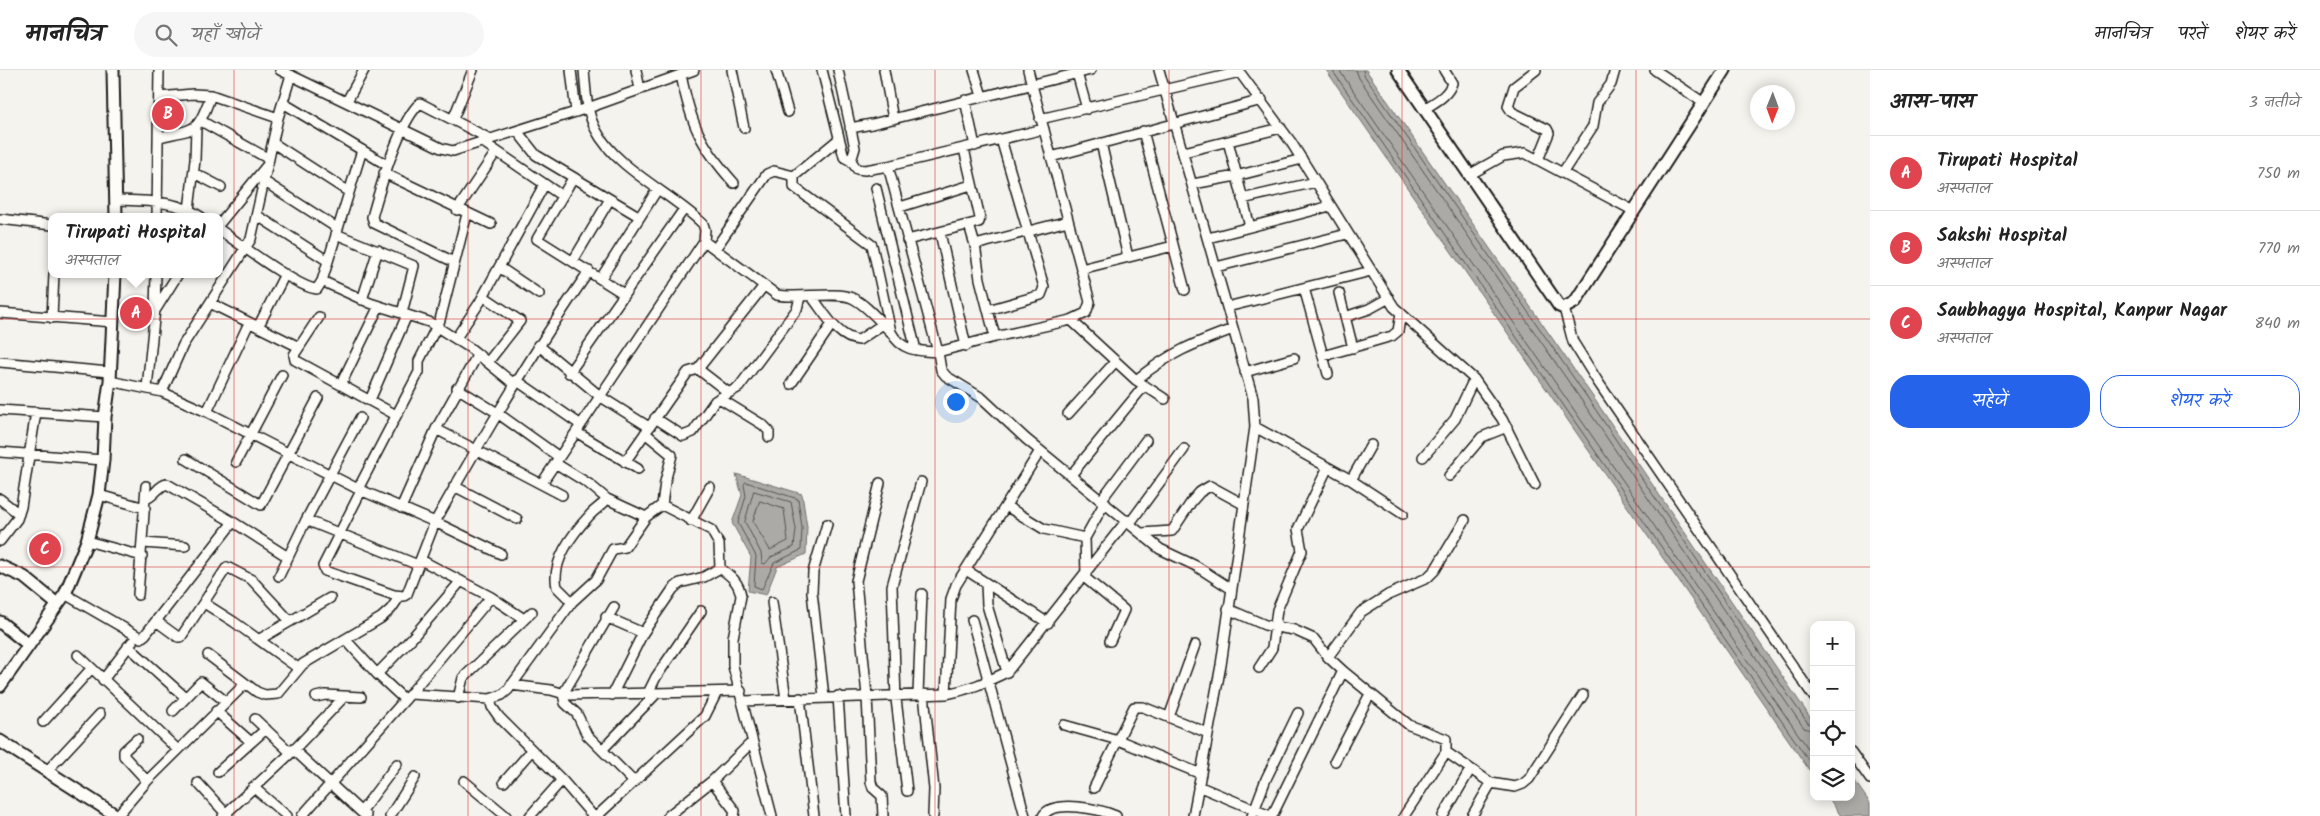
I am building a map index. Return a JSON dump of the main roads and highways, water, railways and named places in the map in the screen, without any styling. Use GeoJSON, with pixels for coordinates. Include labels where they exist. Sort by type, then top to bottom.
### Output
{"type":"FeatureCollection","features":[{"type":"Feature","properties":{"kind":"water"},"geometry":{"type":"Polygon","coordinates":[[[1326,70],[1366,70],[1593,397],[1810,717],[1810,771],[1326,70]]]}},
{"type":"Feature","properties":{"kind":"water"},"geometry":{"type":"Polygon","coordinates":[[[736,474],[802,494],[807,527],[806,554],[777,567],[766,595],[748,591],[751,557],[732,523],[742,495],[736,474]]]}},
{"type":"Feature","properties":{"kind":"water"},"geometry":{"type":"Polygon","coordinates":[[[1855,782],[1870,803],[1870,816],[1841,816],[1831,801],[1855,801],[1855,782]]]}},
{"type":"Feature","properties":{"kind":"place","name":"Sakshi Hospital"},"geometry":{"type":"Point","coordinates":[168,114]}},
{"type":"Feature","properties":{"kind":"place","name":"Tirupati Hospital"},"geometry":{"type":"Point","coordinates":[136,313]}},
{"type":"Feature","properties":{"kind":"place","name":"Saubhagya Hospital, Kanpur Nagar"},"geometry":{"type":"Point","coordinates":[45,549]}}]}
